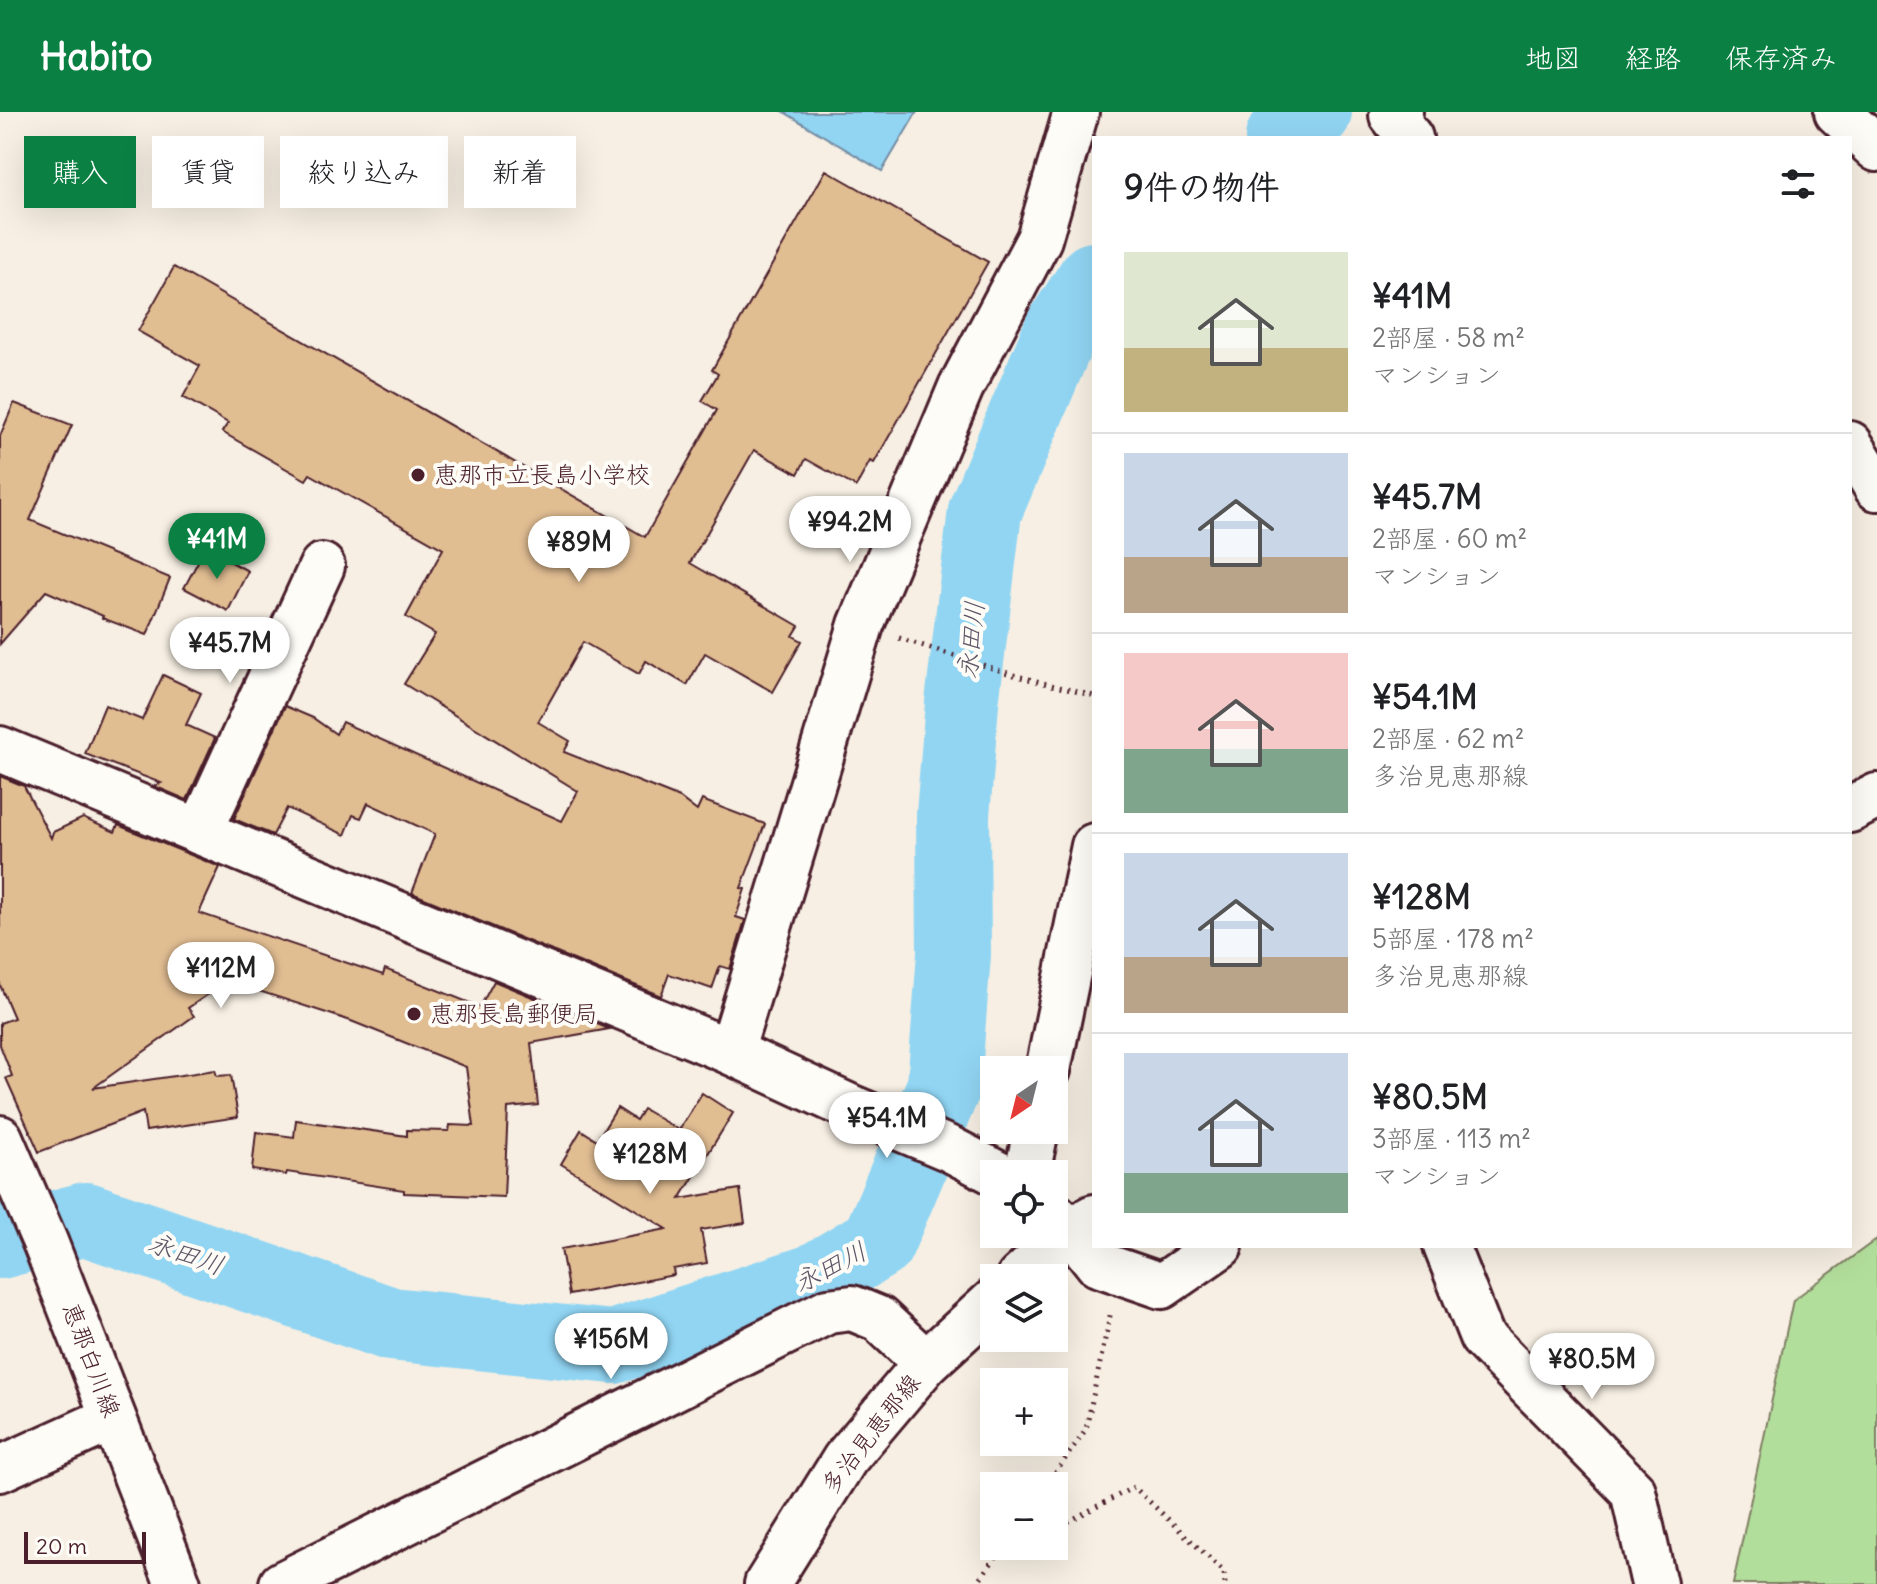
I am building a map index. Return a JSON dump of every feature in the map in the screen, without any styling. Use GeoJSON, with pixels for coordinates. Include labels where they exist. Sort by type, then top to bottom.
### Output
{"type":"FeatureCollection","features":[{"type":"Feature","properties":{"kind":"street"},"geometry":{"type":"LineString","coordinates":[[731,1052],[861,625],[961,387],[1039,239],[1076,112]]}},
{"type":"Feature","properties":{"kind":"street"},"geometry":{"type":"LineString","coordinates":[[1400,112],[1392,115],[1408,136]]}},
{"type":"Feature","properties":{"kind":"street"},"geometry":{"type":"LineString","coordinates":[[1837,112],[1877,149]]}},
{"type":"Feature","properties":{"kind":"street"},"geometry":{"type":"LineString","coordinates":[[1852,447],[1877,488]]}},
{"type":"Feature","properties":{"kind":"street"},"geometry":{"type":"LineString","coordinates":[[200,832],[322,566]]}},
{"type":"Feature","properties":{"kind":"street"},"geometry":{"type":"LineString","coordinates":[[0,749],[731,1052],[980,1165]]}},
{"type":"Feature","properties":{"kind":"street"},"geometry":{"type":"LineString","coordinates":[[1852,809],[1877,796]]}},
{"type":"Feature","properties":{"kind":"street"},"geometry":{"type":"LineString","coordinates":[[1051,1056],[1092,856]]}},
{"type":"Feature","properties":{"kind":"street","name":"恵那白川線"},"geometry":{"type":"LineString","coordinates":[[4,1149],[45,1242],[178,1584]]}},
{"type":"Feature","properties":{"kind":"street"},"geometry":{"type":"LineString","coordinates":[[1032,1264],[1073,1221],[1098,1264],[1162,1286],[1217,1248]]}},
{"type":"Feature","properties":{"kind":"street"},"geometry":{"type":"LineString","coordinates":[[1447,1248],[1482,1337],[1633,1491],[1654,1584]]}},
{"type":"Feature","properties":{"kind":"street"},"geometry":{"type":"LineString","coordinates":[[282,1584],[828,1311],[852,1308],[879,1319],[926,1363]]}},
{"type":"Feature","properties":{"kind":"street","name":"多治見恵那線"},"geometry":{"type":"LineString","coordinates":[[767,1584],[845,1459],[926,1363],[980,1314]]}},
{"type":"Feature","properties":{"kind":"street"},"geometry":{"type":"LineString","coordinates":[[0,1469],[113,1418]]}},
{"type":"Feature","properties":{"kind":"path"},"geometry":{"type":"LineString","coordinates":[[920,646],[1092,695]]}},
{"type":"Feature","properties":{"kind":"path"},"geometry":{"type":"LineString","coordinates":[[1056,1472],[1086,1429],[1119,1271]]}},
{"type":"Feature","properties":{"kind":"path"},"geometry":{"type":"LineString","coordinates":[[1068,1522],[1134,1487],[1224,1572],[1225,1584]]}},
{"type":"Feature","properties":{"kind":"path"},"geometry":{"type":"LineString","coordinates":[[976,1584],[994,1560]]}},
{"type":"Feature","properties":{"kind":"green space"},"geometry":{"type":"Polygon","coordinates":[[[1877,1239],[1877,1584],[1733,1584],[1793,1300],[1877,1239]]]}},
{"type":"Feature","properties":{"kind":"water"},"geometry":{"type":"Polygon","coordinates":[[[784,112],[917,112],[882,171],[784,112]]]}},
{"type":"Feature","properties":{"kind":"building"},"geometry":{"type":"Polygon","coordinates":[[[826,170],[988,262],[874,463],[870,461],[856,487],[806,459],[798,474],[754,450],[690,563],[799,626],[793,636],[802,641],[773,692],[705,653],[687,685],[646,661],[639,674],[583,642],[538,722],[570,741],[564,752],[680,798],[697,811],[702,800],[765,824],[741,888],[745,889],[736,917],[745,920],[730,969],[720,966],[712,989],[669,974],[661,996],[412,893],[435,834],[368,803],[361,818],[353,815],[345,835],[287,808],[273,835],[234,819],[285,706],[313,718],[336,734],[342,722],[562,821],[578,791],[404,684],[435,634],[406,617],[443,549],[310,474],[306,480],[222,432],[228,423],[183,397],[200,366],[138,331],[174,267],[645,537],[717,410],[702,401],[718,374],[712,370],[826,170]]]}},
{"type":"Feature","properties":{"kind":"building"},"geometry":{"type":"Polygon","coordinates":[[[14,403],[72,425],[30,520],[170,578],[147,635],[46,591],[0,644],[0,436],[14,403]]]}},
{"type":"Feature","properties":{"kind":"building"},"geometry":{"type":"Polygon","coordinates":[[[202,554],[215,562],[218,555],[248,571],[228,611],[184,588],[202,554]]]}},
{"type":"Feature","properties":{"kind":"building"},"geometry":{"type":"Polygon","coordinates":[[[163,675],[201,693],[186,725],[215,738],[187,800],[154,786],[161,783],[85,754],[105,705],[142,720],[163,675]]]}},
{"type":"Feature","properties":{"kind":"building"},"geometry":{"type":"Polygon","coordinates":[[[0,776],[24,786],[51,838],[53,832],[83,818],[115,832],[118,825],[220,867],[199,913],[383,975],[385,969],[480,1007],[494,981],[609,1029],[531,1043],[538,1105],[508,1108],[504,1197],[404,1193],[404,1190],[287,1172],[286,1175],[252,1170],[256,1132],[294,1137],[296,1120],[407,1136],[407,1130],[449,1131],[450,1125],[474,1126],[466,1067],[351,1021],[228,981],[188,1008],[194,1016],[93,1088],[215,1070],[217,1076],[231,1075],[238,1117],[146,1131],[143,1112],[39,1152],[6,1078],[12,1076],[0,1045],[0,1023],[14,1018],[0,985],[0,776]]]}},
{"type":"Feature","properties":{"kind":"building"},"geometry":{"type":"Polygon","coordinates":[[[702,1093],[733,1113],[680,1199],[740,1189],[745,1223],[701,1230],[707,1263],[673,1269],[674,1275],[569,1295],[561,1249],[667,1229],[561,1164],[581,1130],[597,1140],[617,1108],[636,1120],[643,1109],[679,1130],[702,1093]]]}},
{"type":"Feature","properties":{"kind":"waterway","name":"永田川"},"geometry":{"type":"LineString","coordinates":[[1285,136],[1315,112]]}},
{"type":"Feature","properties":{"kind":"waterway","name":"永田川"},"geometry":{"type":"LineString","coordinates":[[0,1242],[86,1219],[391,1324],[613,1347],[814,1281],[878,1242],[944,1086],[954,954],[953,815],[962,703],[985,511],[1061,330],[1092,282]]}},
{"type":"Feature","properties":{"kind":"place","name":"恵那市立長島小学校"},"geometry":{"type":"Point","coordinates":[418,475]}},
{"type":"Feature","properties":{"kind":"place","name":"恵那長島郵便局"},"geometry":{"type":"Point","coordinates":[414,1014]}}]}
